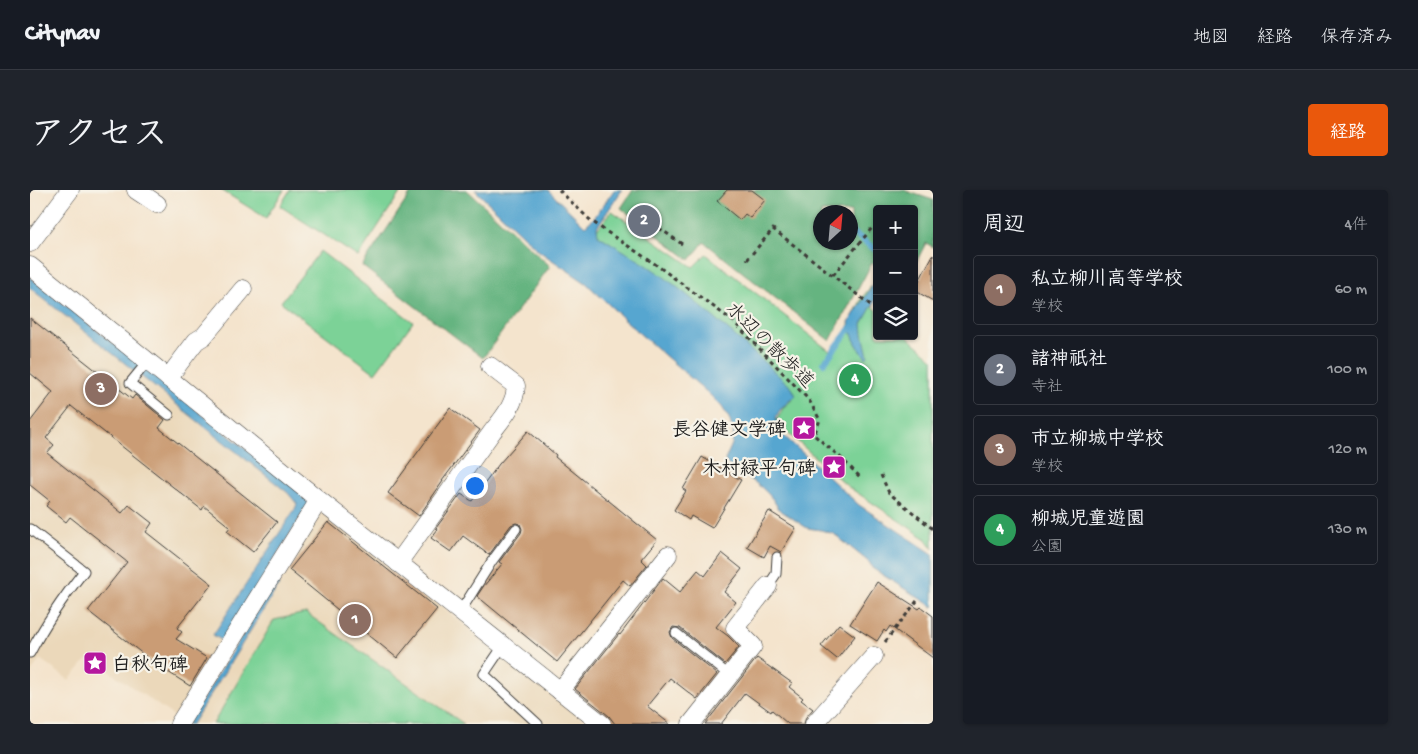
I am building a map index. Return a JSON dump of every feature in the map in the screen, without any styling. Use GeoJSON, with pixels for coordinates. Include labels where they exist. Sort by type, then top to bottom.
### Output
{"type":"FeatureCollection","features":[{"type":"Feature","properties":{"kind":"street"},"geometry":{"type":"LineString","coordinates":[[136,190],[157,204]]}},
{"type":"Feature","properties":{"kind":"street"},"geometry":{"type":"LineString","coordinates":[[30,244],[64,192]]}},
{"type":"Feature","properties":{"kind":"street"},"geometry":{"type":"LineString","coordinates":[[30,266],[145,364],[168,378],[602,724]]}},
{"type":"Feature","properties":{"kind":"street"},"geometry":{"type":"LineString","coordinates":[[168,378],[196,341],[204,336],[242,289]]}},
{"type":"Feature","properties":{"kind":"street"},"geometry":{"type":"LineString","coordinates":[[398,562],[508,412],[516,396],[516,386],[490,366]]}},
{"type":"Feature","properties":{"kind":"street"},"geometry":{"type":"LineString","coordinates":[[179,724],[319,500]]}},
{"type":"Feature","properties":{"kind":"street"},"geometry":{"type":"LineString","coordinates":[[560,690],[668,555]]}},
{"type":"Feature","properties":{"kind":"street"},"geometry":{"type":"LineString","coordinates":[[691,724],[753,646],[735,628],[768,586]]}},
{"type":"Feature","properties":{"kind":"street"},"geometry":{"type":"LineString","coordinates":[[814,724],[874,656]]}},
{"type":"Feature","properties":{"kind":"lane"},"geometry":{"type":"LineString","coordinates":[[145,364],[130,383],[169,415]]}},
{"type":"Feature","properties":{"kind":"lane"},"geometry":{"type":"LineString","coordinates":[[30,529],[84,571],[46,623],[30,653]]}},
{"type":"Feature","properties":{"kind":"lane"},"geometry":{"type":"LineString","coordinates":[[460,612],[492,561],[516,529]]}},
{"type":"Feature","properties":{"kind":"lane"},"geometry":{"type":"LineString","coordinates":[[768,586],[776,574],[777,557]]}},
{"type":"Feature","properties":{"kind":"lane"},"geometry":{"type":"LineString","coordinates":[[676,633],[729,676]]}},
{"type":"Feature","properties":{"kind":"lane"},"geometry":{"type":"LineString","coordinates":[[503,646],[484,674],[538,724]]}},
{"type":"Feature","properties":{"kind":"path","name":"水辺の散歩道"},"geometry":{"type":"LineString","coordinates":[[559,190],[589,219],[733,321],[809,400],[820,420],[814,435],[862,479]]}},
{"type":"Feature","properties":{"kind":"path"},"geometry":{"type":"LineString","coordinates":[[660,228],[682,244]]}},
{"type":"Feature","properties":{"kind":"path"},"geometry":{"type":"LineString","coordinates":[[747,260],[773,228],[873,307]]}},
{"type":"Feature","properties":{"kind":"path"},"geometry":{"type":"LineString","coordinates":[[833,275],[872,228]]}},
{"type":"Feature","properties":{"kind":"path"},"geometry":{"type":"LineString","coordinates":[[881,475],[889,493],[933,529]]}},
{"type":"Feature","properties":{"kind":"path"},"geometry":{"type":"LineString","coordinates":[[874,656],[917,601]]}},
{"type":"Feature","properties":{"kind":"shaded area"},"geometry":{"type":"Polygon","coordinates":[[[30,275],[312,503],[178,719],[89,657],[69,680],[40,659],[30,674],[30,275]]]}},
{"type":"Feature","properties":{"kind":"shaded area"},"geometry":{"type":"Polygon","coordinates":[[[326,514],[588,724],[185,724],[318,515],[326,514]]]}},
{"type":"Feature","properties":{"kind":"green space"},"geometry":{"type":"Polygon","coordinates":[[[221,190],[284,190],[266,218],[221,190]]]}},
{"type":"Feature","properties":{"kind":"green space"},"geometry":{"type":"Polygon","coordinates":[[[290,190],[402,190],[358,257],[280,206],[290,190]]]}},
{"type":"Feature","properties":{"kind":"green space"},"geometry":{"type":"Polygon","coordinates":[[[413,190],[467,190],[550,266],[483,358],[362,266],[413,190]]]}},
{"type":"Feature","properties":{"kind":"green space"},"geometry":{"type":"Polygon","coordinates":[[[633,190],[903,190],[933,200],[933,247],[926,243],[918,258],[918,205],[873,205],[873,263],[830,341],[704,242],[690,260],[621,208],[633,190]]]}},
{"type":"Feature","properties":{"kind":"green space"},"geometry":{"type":"Polygon","coordinates":[[[612,211],[693,267],[706,254],[831,352],[843,337],[862,298],[871,286],[873,340],[912,340],[933,359],[933,549],[925,538],[847,486],[776,422],[783,408],[796,396],[592,236],[612,211]]]}},
{"type":"Feature","properties":{"kind":"green space"},"geometry":{"type":"Polygon","coordinates":[[[320,251],[413,322],[375,373],[281,302],[320,251]]]}},
{"type":"Feature","properties":{"kind":"green space"},"geometry":{"type":"Polygon","coordinates":[[[306,613],[464,724],[213,724],[274,620],[306,613]]]}},
{"type":"Feature","properties":{"kind":"water"},"geometry":{"type":"Polygon","coordinates":[[[475,190],[548,190],[585,226],[594,218],[614,190],[622,190],[597,227],[598,235],[672,283],[718,321],[792,388],[796,396],[783,407],[776,417],[783,435],[859,505],[933,554],[933,607],[872,568],[870,563],[834,534],[807,528],[777,508],[768,493],[727,464],[725,460],[732,444],[734,432],[731,429],[729,418],[722,407],[586,283],[539,251],[475,190]]]}},
{"type":"Feature","properties":{"kind":"water"},"geometry":{"type":"Polygon","coordinates":[[[30,277],[311,501],[223,641],[213,635],[297,504],[288,493],[30,288],[30,277]]]}},
{"type":"Feature","properties":{"kind":"water"},"geometry":{"type":"Polygon","coordinates":[[[873,285],[873,304],[862,324],[868,356],[866,358],[855,341],[849,322],[873,285]]]}},
{"type":"Feature","properties":{"kind":"water"},"geometry":{"type":"Polygon","coordinates":[[[276,581],[279,585],[192,724],[187,724],[276,581]]]}},
{"type":"Feature","properties":{"kind":"building"},"geometry":{"type":"Polygon","coordinates":[[[727,190],[752,190],[765,200],[750,218],[745,214],[740,220],[717,201],[727,190]]]}},
{"type":"Feature","properties":{"kind":"building"},"geometry":{"type":"Polygon","coordinates":[[[933,255],[933,301],[918,292],[918,283],[933,255]]]}},
{"type":"Feature","properties":{"kind":"building"},"geometry":{"type":"Polygon","coordinates":[[[30,318],[132,399],[135,395],[165,420],[159,428],[277,522],[253,552],[227,531],[230,527],[204,506],[202,510],[71,406],[46,438],[54,445],[47,453],[122,513],[129,505],[152,523],[146,532],[212,584],[177,628],[182,632],[176,639],[207,658],[190,686],[167,673],[88,611],[127,562],[70,517],[66,522],[46,506],[50,501],[30,485],[30,422],[53,392],[30,373],[30,318]]]}},
{"type":"Feature","properties":{"kind":"building"},"geometry":{"type":"Polygon","coordinates":[[[450,408],[480,430],[419,516],[388,493],[450,408]]]}},
{"type":"Feature","properties":{"kind":"building"},"geometry":{"type":"Polygon","coordinates":[[[528,431],[556,455],[555,457],[657,540],[641,559],[647,565],[630,586],[623,580],[557,662],[477,596],[502,564],[499,562],[521,533],[520,524],[511,525],[489,555],[463,536],[451,552],[431,538],[438,529],[436,528],[461,494],[472,501],[499,464],[528,431]]]}},
{"type":"Feature","properties":{"kind":"building"},"geometry":{"type":"Polygon","coordinates":[[[702,457],[741,480],[712,528],[691,516],[689,520],[674,510],[686,491],[683,489],[702,457]]]}},
{"type":"Feature","properties":{"kind":"building"},"geometry":{"type":"Polygon","coordinates":[[[769,511],[796,528],[781,552],[770,546],[764,557],[747,547],[769,511]]]}},
{"type":"Feature","properties":{"kind":"building"},"geometry":{"type":"Polygon","coordinates":[[[328,522],[437,609],[397,658],[289,570],[328,522]]]}},
{"type":"Feature","properties":{"kind":"building"},"geometry":{"type":"Polygon","coordinates":[[[722,553],[742,569],[724,592],[736,602],[716,627],[739,647],[725,664],[680,628],[673,627],[670,632],[672,638],[717,674],[697,699],[670,678],[647,706],[670,724],[615,724],[609,716],[575,689],[620,635],[663,578],[680,592],[698,570],[705,576],[722,553]]]}},
{"type":"Feature","properties":{"kind":"building"},"geometry":{"type":"Polygon","coordinates":[[[877,582],[933,616],[933,658],[890,626],[886,632],[884,630],[877,641],[850,624],[877,582]]]}},
{"type":"Feature","properties":{"kind":"building"},"geometry":{"type":"Polygon","coordinates":[[[839,624],[855,636],[837,659],[821,646],[839,624]]]}},
{"type":"Feature","properties":{"kind":"building"},"geometry":{"type":"Polygon","coordinates":[[[757,658],[792,683],[789,687],[813,709],[806,717],[804,724],[788,724],[772,710],[771,712],[745,693],[721,724],[705,724],[757,658]]]}},
{"type":"Feature","properties":{"kind":"waterway"},"geometry":{"type":"LineString","coordinates":[[858,236],[876,250]]}},
{"type":"Feature","properties":{"kind":"waterway"},"geometry":{"type":"LineString","coordinates":[[824,363],[855,322]]}},
{"type":"Feature","properties":{"kind":"place","name":"諸神祇社"},"geometry":{"type":"Point","coordinates":[644,221]}},
{"type":"Feature","properties":{"kind":"place","name":"柳城児童遊園"},"geometry":{"type":"Point","coordinates":[855,380]}},
{"type":"Feature","properties":{"kind":"place","name":"市立柳城中学校"},"geometry":{"type":"Point","coordinates":[101,389]}},
{"type":"Feature","properties":{"kind":"place","name":"長谷健文学碑"},"geometry":{"type":"Point","coordinates":[804,428]}},
{"type":"Feature","properties":{"kind":"place","name":"木村緑平句碑"},"geometry":{"type":"Point","coordinates":[834,467]}},
{"type":"Feature","properties":{"kind":"place","name":"私立柳川高等学校"},"geometry":{"type":"Point","coordinates":[355,620]}},
{"type":"Feature","properties":{"kind":"place","name":"白秋句碑"},"geometry":{"type":"Point","coordinates":[95,663]}}]}
